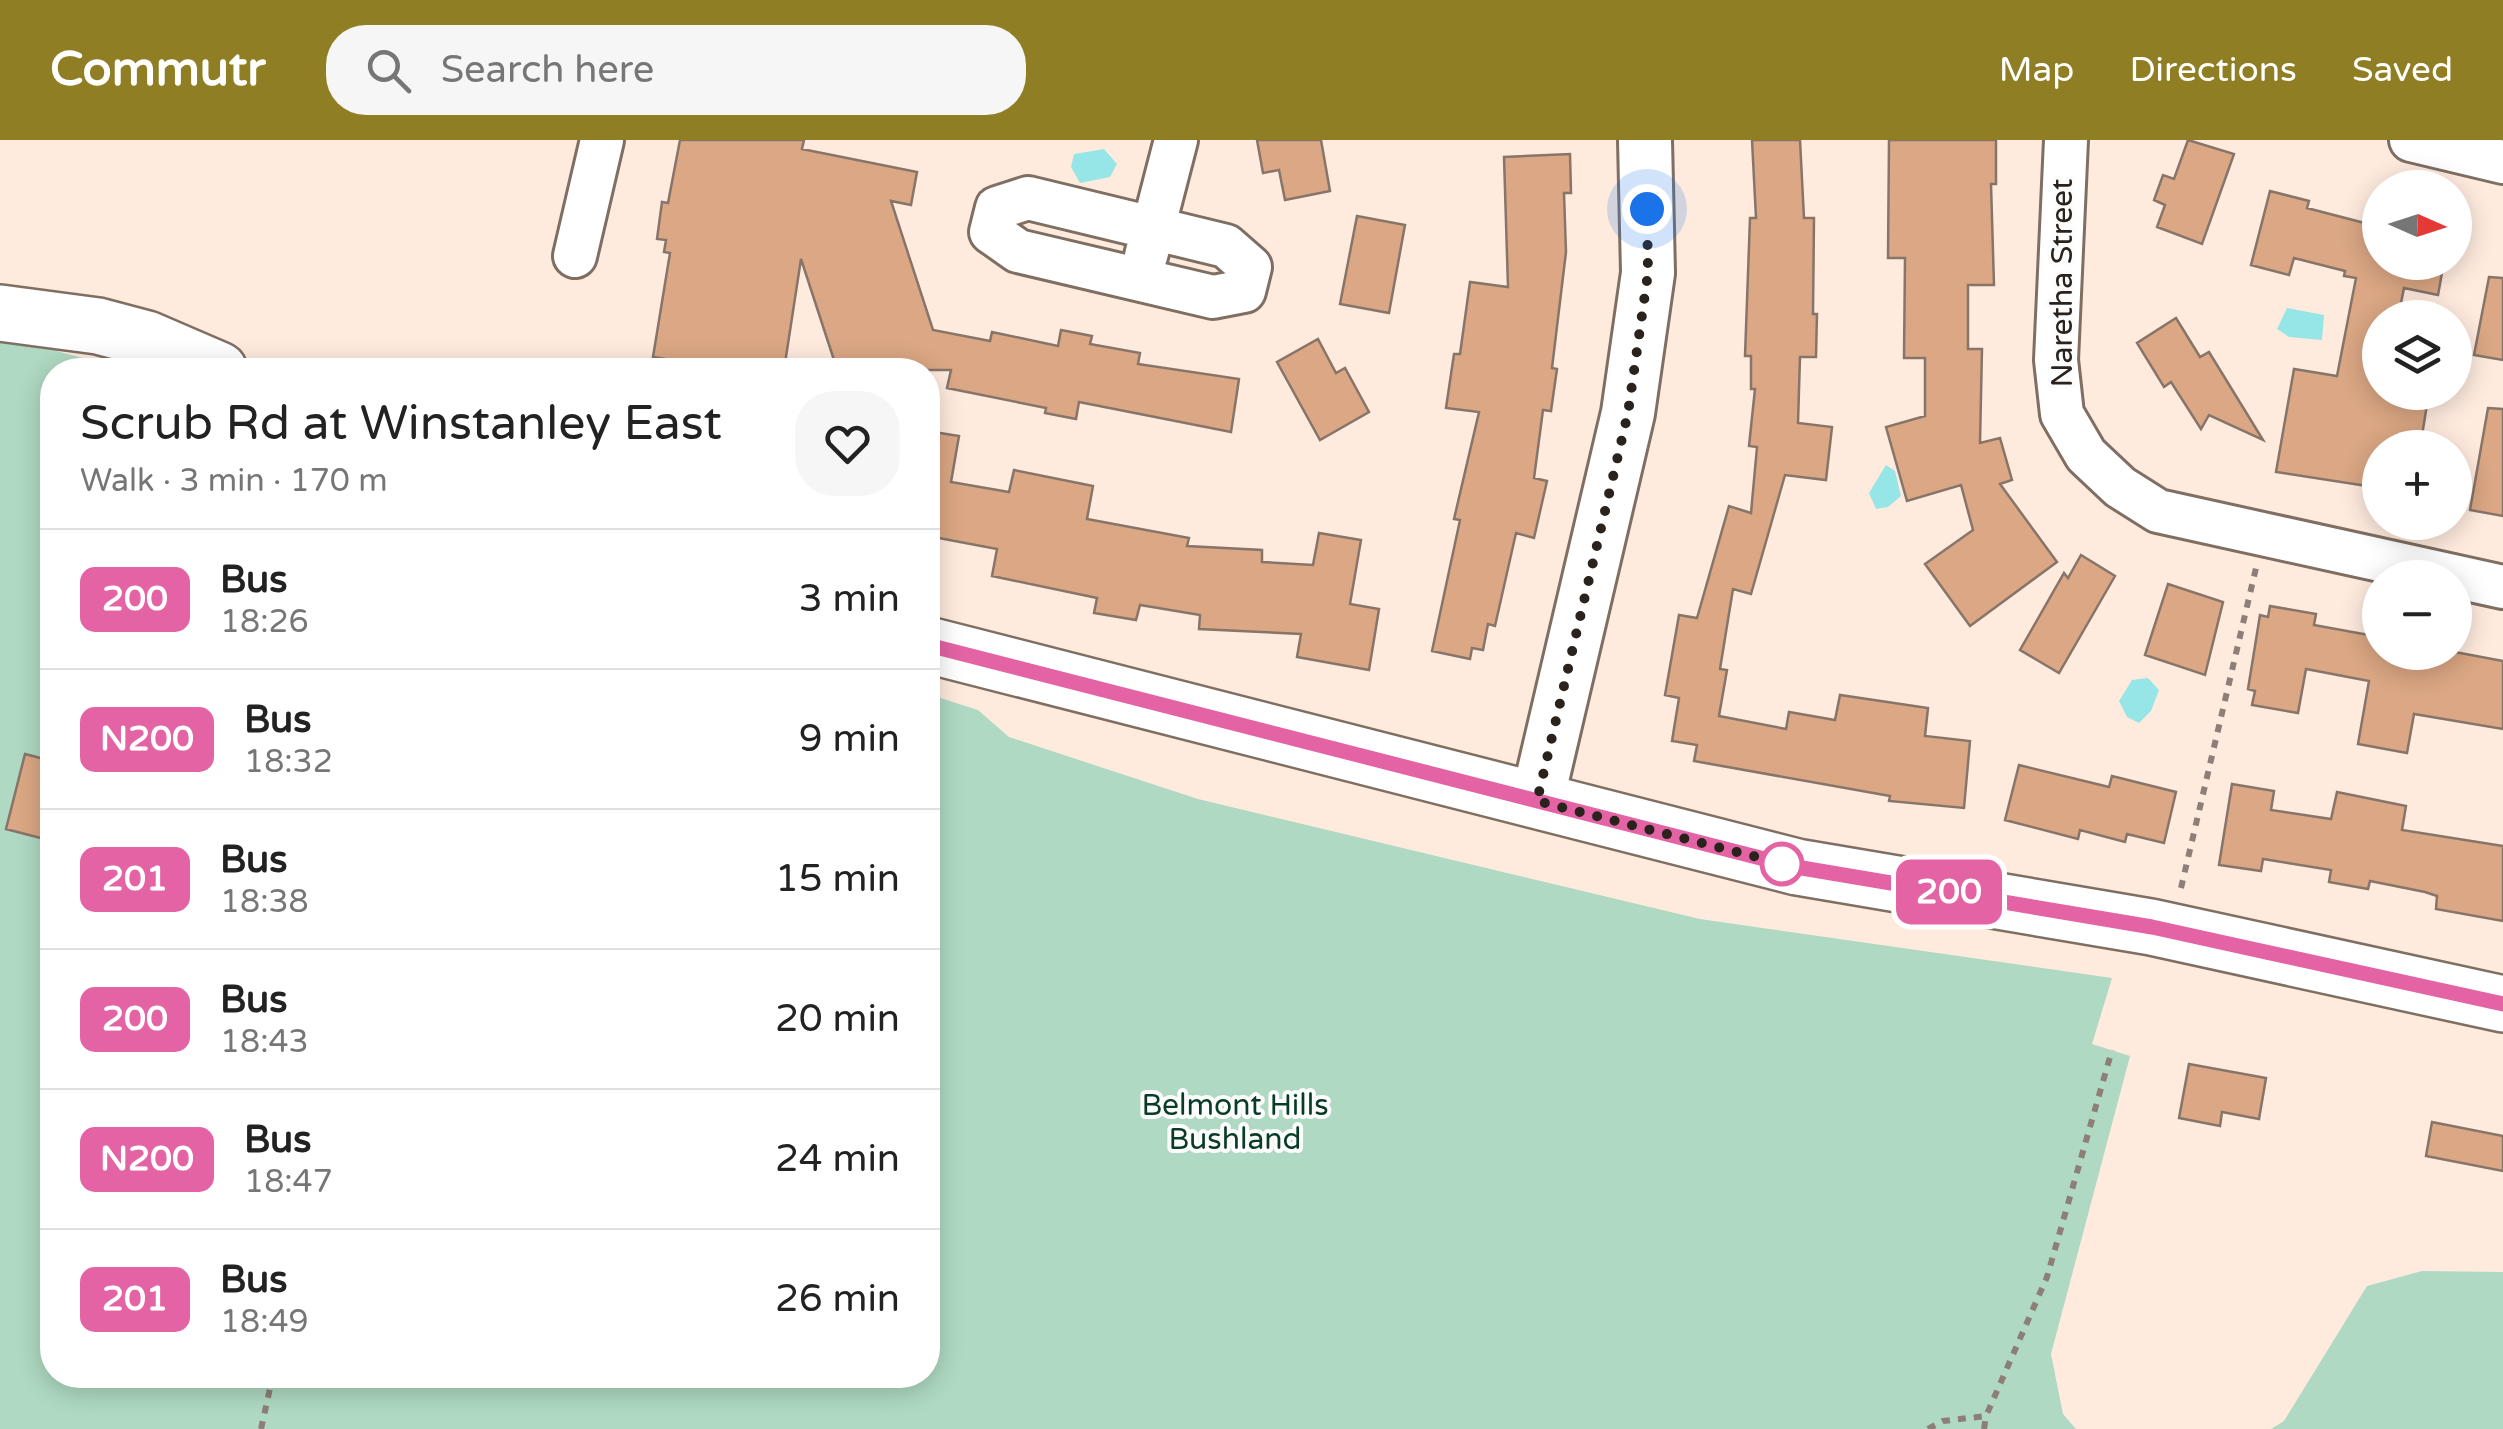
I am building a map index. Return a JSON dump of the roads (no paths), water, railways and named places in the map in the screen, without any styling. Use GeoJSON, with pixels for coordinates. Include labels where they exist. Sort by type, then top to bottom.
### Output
{"type":"FeatureCollection","features":[{"type":"Feature","properties":{"kind":"main road"},"geometry":{"type":"LineString","coordinates":[[0,312],[98,326],[147,339],[191,358]]}},
{"type":"Feature","properties":{"kind":"main road"},"geometry":{"type":"LineString","coordinates":[[940,648],[1796,867],[2152,927],[2503,1004]]}},
{"type":"Feature","properties":{"kind":"street"},"geometry":{"type":"LineString","coordinates":[[575,256],[602,140]]}},
{"type":"Feature","properties":{"kind":"street"},"geometry":{"type":"LineString","coordinates":[[1140,280],[1176,140]]}},
{"type":"Feature","properties":{"kind":"street"},"geometry":{"type":"LineString","coordinates":[[1537,801],[1628,413],[1648,273],[1645,140]]}},
{"type":"Feature","properties":{"kind":"street","name":"Naretha Street"},"geometry":{"type":"LineString","coordinates":[[2066,140],[2056,360],[2062,414],[2086,454],[2120,487],[2158,511],[2503,586]]}},
{"type":"Feature","properties":{"kind":"street"},"geometry":{"type":"LineString","coordinates":[[2411,140],[2503,162]]}},
{"type":"Feature","properties":{"kind":"street"},"geometry":{"type":"LineString","coordinates":[[1028,198],[1154,228],[1226,246],[1250,267],[1244,291],[1213,297],[1140,280],[1018,251],[992,232],[997,208],[1028,198]]}},
{"type":"Feature","properties":{"kind":"water"},"geometry":{"type":"Polygon","coordinates":[[[1104,149],[1117,164],[1110,177],[1080,183],[1071,167],[1074,154],[1104,149]]]}},
{"type":"Feature","properties":{"kind":"water"},"geometry":{"type":"Polygon","coordinates":[[[2287,308],[2324,315],[2322,340],[2289,337],[2277,329],[2287,308]]]}},
{"type":"Feature","properties":{"kind":"water"},"geometry":{"type":"Polygon","coordinates":[[[1886,465],[1895,471],[1901,496],[1888,507],[1876,509],[1869,493],[1886,465]]]}},
{"type":"Feature","properties":{"kind":"water"},"geometry":{"type":"Polygon","coordinates":[[[2148,678],[2159,690],[2151,711],[2139,723],[2127,717],[2119,701],[2132,680],[2148,678]]]}},
{"type":"Feature","properties":{"kind":"park label","name":"Belmont Hills Bushland"},"geometry":{"type":"Point","coordinates":[1235,1122]}}]}
